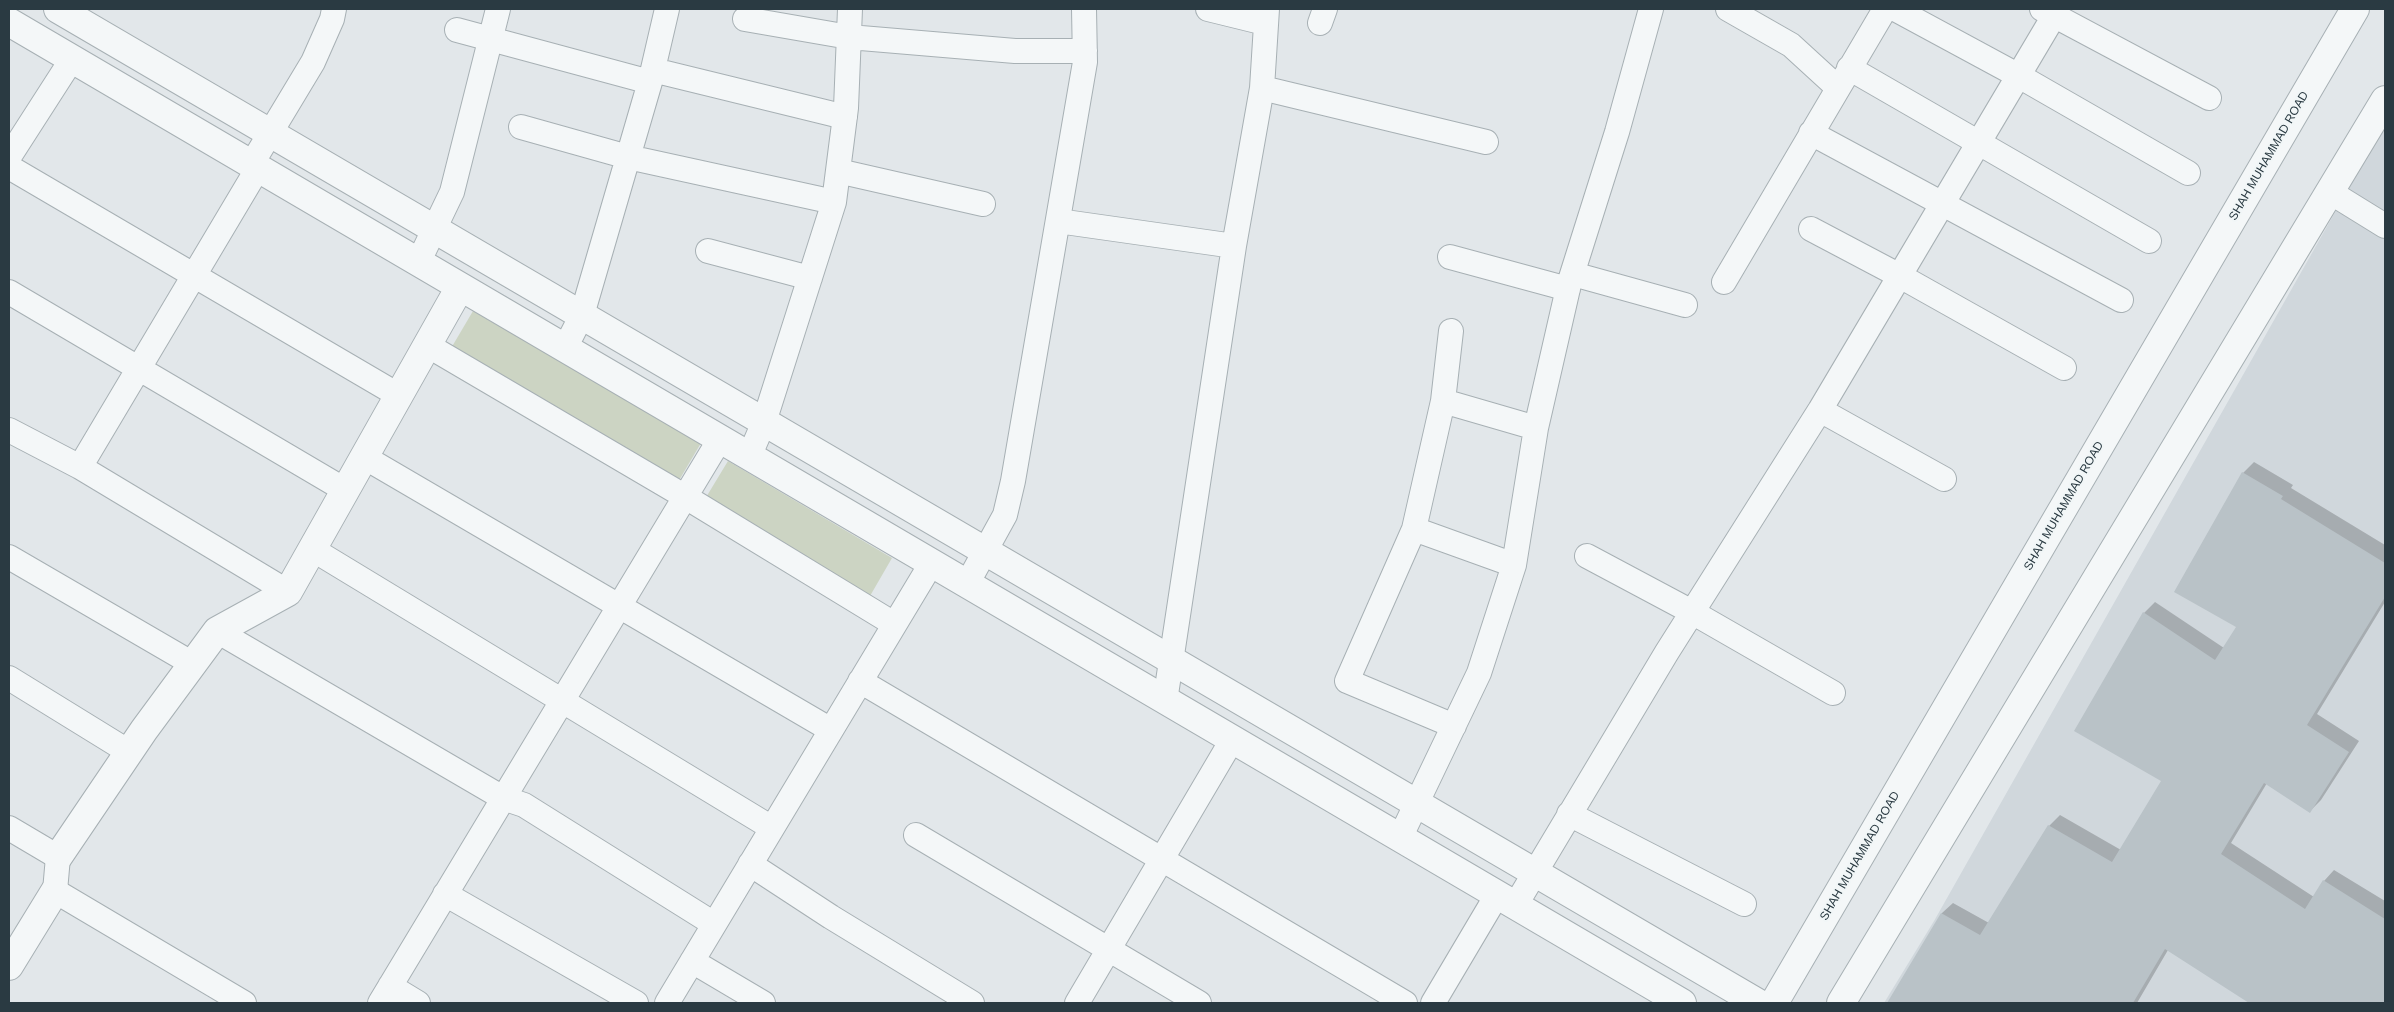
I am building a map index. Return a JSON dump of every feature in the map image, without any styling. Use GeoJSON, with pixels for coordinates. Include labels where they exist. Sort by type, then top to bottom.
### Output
{"type":"FeatureCollection","features":[{"type":"Feature","properties":{"kind":"street"},"geometry":{"type":"LineString","coordinates":[[58,9],[1758,1003]]}},
{"type":"Feature","properties":{"kind":"street"},"geometry":{"type":"LineString","coordinates":[[80,467],[194,275],[270,133],[313,62],[334,9]]}},
{"type":"Feature","properties":{"kind":"street"},"geometry":{"type":"LineString","coordinates":[[418,263],[433,228],[452,192],[498,9]]}},
{"type":"Feature","properties":{"kind":"street"},"geometry":{"type":"LineString","coordinates":[[565,348],[582,315],[652,76],[667,9]]}},
{"type":"Feature","properties":{"kind":"street"},"geometry":{"type":"LineString","coordinates":[[749,457],[764,422],[834,202],[845,117],[850,9]]}},
{"type":"Feature","properties":{"kind":"street"},"geometry":{"type":"LineString","coordinates":[[967,584],[1005,515],[1013,481],[1085,62],[1084,9]]}},
{"type":"Feature","properties":{"kind":"street"},"geometry":{"type":"LineString","coordinates":[[1165,701],[1234,246],[1262,88],[1266,16],[1208,9]]}},
{"type":"Feature","properties":{"kind":"street"},"geometry":{"type":"LineString","coordinates":[[1400,838],[1479,673],[1514,565],[1536,428],[1571,282],[1652,9]]}},
{"type":"Feature","properties":{"kind":"street"},"geometry":{"type":"LineString","coordinates":[[1728,9],[1791,45],[1843,78],[1979,143],[2149,241]]}},
{"type":"Feature","properties":{"kind":"street"},"geometry":{"type":"LineString","coordinates":[[1724,282],[1885,9]]}},
{"type":"Feature","properties":{"kind":"street"},"geometry":{"type":"LineString","coordinates":[[1894,9],[2018,76],[2188,173]]}},
{"type":"Feature","properties":{"kind":"street","name":"SHAH MUHAMMAD ROAD"},"geometry":{"type":"LineString","coordinates":[[1774,1003],[2355,9]]}},
{"type":"Feature","properties":{"kind":"street"},"geometry":{"type":"LineString","coordinates":[[1433,1003],[1506,900],[1534,872],[1692,612],[1820,410],[2018,76],[2051,11],[2209,98]]}},
{"type":"Feature","properties":{"kind":"street"},"geometry":{"type":"LineString","coordinates":[[745,19],[849,37],[1015,50],[1085,51]]}},
{"type":"Feature","properties":{"kind":"street"},"geometry":{"type":"LineString","coordinates":[[9,22],[1682,1003]]}},
{"type":"Feature","properties":{"kind":"street"},"geometry":{"type":"LineString","coordinates":[[457,30],[652,76],[845,117]]}},
{"type":"Feature","properties":{"kind":"street"},"geometry":{"type":"LineString","coordinates":[[9,157],[72,59]]}},
{"type":"Feature","properties":{"kind":"street"},"geometry":{"type":"LineString","coordinates":[[1262,88],[1486,142]]}},
{"type":"Feature","properties":{"kind":"street"},"geometry":{"type":"LineString","coordinates":[[1841,1003],[2385,100]]}},
{"type":"Feature","properties":{"kind":"street"},"geometry":{"type":"LineString","coordinates":[[521,127],[628,157],[834,202]]}},
{"type":"Feature","properties":{"kind":"street"},"geometry":{"type":"LineString","coordinates":[[1811,133],[1942,206],[2121,300]]}},
{"type":"Feature","properties":{"kind":"street"},"geometry":{"type":"LineString","coordinates":[[9,166],[398,396]]}},
{"type":"Feature","properties":{"kind":"street"},"geometry":{"type":"LineString","coordinates":[[838,171],[983,204]]}},
{"type":"Feature","properties":{"kind":"street"},"geometry":{"type":"LineString","coordinates":[[2330,192],[2385,226]]}},
{"type":"Feature","properties":{"kind":"street"},"geometry":{"type":"LineString","coordinates":[[1058,221],[1234,246]]}},
{"type":"Feature","properties":{"kind":"street"},"geometry":{"type":"LineString","coordinates":[[1811,229],[1900,276],[2064,368]]}},
{"type":"Feature","properties":{"kind":"street"},"geometry":{"type":"LineString","coordinates":[[708,251],[810,278]]}},
{"type":"Feature","properties":{"kind":"street"},"geometry":{"type":"LineString","coordinates":[[1450,257],[1685,306]]}},
{"type":"Feature","properties":{"kind":"street"},"geometry":{"type":"LineString","coordinates":[[9,966],[55,891],[58,857],[129,752],[217,631],[288,592],[460,287]]}},
{"type":"Feature","properties":{"kind":"street"},"geometry":{"type":"LineString","coordinates":[[9,292],[345,490]]}},
{"type":"Feature","properties":{"kind":"street"},"geometry":{"type":"LineString","coordinates":[[1451,331],[1443,401],[1414,529],[1346,681],[1454,726]]}},
{"type":"Feature","properties":{"kind":"street"},"geometry":{"type":"LineString","coordinates":[[427,345],[684,496],[894,624]]}},
{"type":"Feature","properties":{"kind":"street"},"geometry":{"type":"LineString","coordinates":[[1443,401],[1536,428]]}},
{"type":"Feature","properties":{"kind":"street"},"geometry":{"type":"LineString","coordinates":[[1820,410],[1944,479]]}},
{"type":"Feature","properties":{"kind":"street"},"geometry":{"type":"LineString","coordinates":[[9,430],[80,467],[288,592]]}},
{"type":"Feature","properties":{"kind":"street"},"geometry":{"type":"LineString","coordinates":[[418,1003],[385,995],[720,439]]}},
{"type":"Feature","properties":{"kind":"street"},"geometry":{"type":"LineString","coordinates":[[364,458],[831,730]]}},
{"type":"Feature","properties":{"kind":"street"},"geometry":{"type":"LineString","coordinates":[[1414,529],[1514,565]]}},
{"type":"Feature","properties":{"kind":"street"},"geometry":{"type":"LineString","coordinates":[[312,549],[772,828]]}},
{"type":"Feature","properties":{"kind":"street"},"geometry":{"type":"LineString","coordinates":[[1587,556],[1692,612],[1833,693]]}},
{"type":"Feature","properties":{"kind":"street"},"geometry":{"type":"LineString","coordinates":[[9,557],[193,664]]}},
{"type":"Feature","properties":{"kind":"street"},"geometry":{"type":"LineString","coordinates":[[667,1003],[894,624],[932,564]]}},
{"type":"Feature","properties":{"kind":"street"},"geometry":{"type":"LineString","coordinates":[[217,631],[502,798],[524,805],[714,924]]}},
{"type":"Feature","properties":{"kind":"street"},"geometry":{"type":"LineString","coordinates":[[9,678],[129,752]]}},
{"type":"Feature","properties":{"kind":"street"},"geometry":{"type":"LineString","coordinates":[[860,681],[1405,1003]]}},
{"type":"Feature","properties":{"kind":"street"},"geometry":{"type":"LineString","coordinates":[[1077,1003],[1232,740]]}},
{"type":"Feature","properties":{"kind":"street"},"geometry":{"type":"LineString","coordinates":[[1569,814],[1744,904]]}},
{"type":"Feature","properties":{"kind":"street"},"geometry":{"type":"LineString","coordinates":[[9,828],[58,857]]}},
{"type":"Feature","properties":{"kind":"street"},"geometry":{"type":"LineString","coordinates":[[916,835],[1108,951],[1199,1003]]}},
{"type":"Feature","properties":{"kind":"street"},"geometry":{"type":"LineString","coordinates":[[750,864],[831,917],[972,1003]]}},
{"type":"Feature","properties":{"kind":"street"},"geometry":{"type":"LineString","coordinates":[[55,891],[244,1003]]}},
{"type":"Feature","properties":{"kind":"street"},"geometry":{"type":"LineString","coordinates":[[445,894],[636,1003]]}},
{"type":"Feature","properties":{"kind":"street"},"geometry":{"type":"LineString","coordinates":[[692,961],[763,1003]]}},
{"type":"Feature","properties":{"kind":"shaded area"},"geometry":{"type":"Polygon","coordinates":[[[2385,124],[2385,1003],[1884,1003],[1934,921],[2385,124]]]}},
{"type":"Feature","properties":{"kind":"green space"},"geometry":{"type":"Polygon","coordinates":[[[473,311],[701,443],[678,482],[450,350],[473,311]]]}},
{"type":"Feature","properties":{"kind":"green space"},"geometry":{"type":"Polygon","coordinates":[[[728,461],[892,558],[870,596],[705,499],[728,461]]]}},
{"type":"Feature","properties":{"kind":"building"},"geometry":{"type":"Polygon","coordinates":[[[2242,472],[2283,496],[2281,499],[2385,563],[2385,597],[2307,725],[2349,752],[2310,813],[2264,783],[2221,854],[2305,909],[2323,880],[2385,919],[2385,1003],[2249,1003],[2165,949],[2133,1003],[1887,1003],[1941,913],[1980,935],[2048,825],[2112,862],[2161,781],[2074,731],[2143,612],[2215,660],[2236,627],[2174,592],[2242,472]]]}}]}
